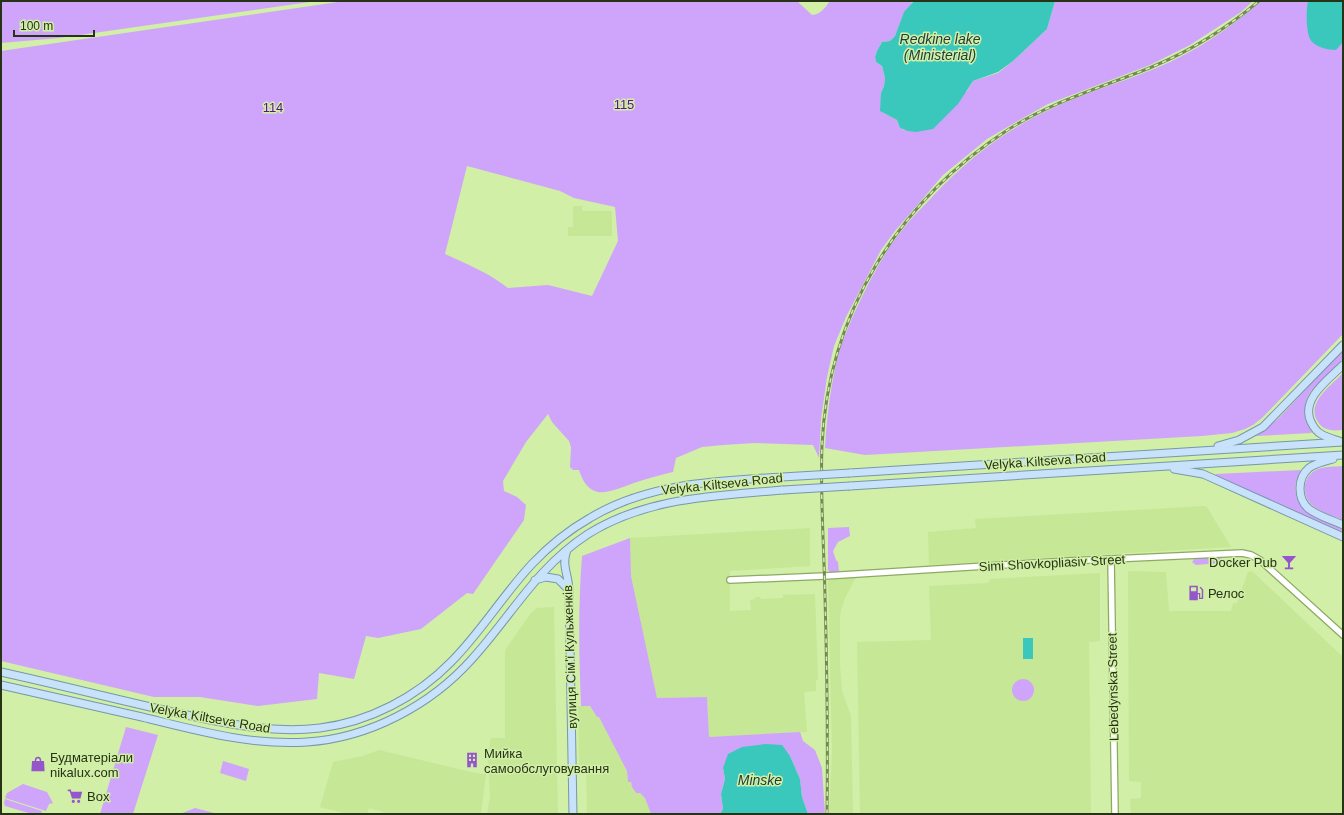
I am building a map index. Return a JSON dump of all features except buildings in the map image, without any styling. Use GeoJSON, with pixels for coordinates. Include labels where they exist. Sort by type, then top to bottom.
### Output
{"type":"FeatureCollection","features":[{"type":"Feature","properties":{"kind":"main road"},"geometry":{"type":"LineString","coordinates":[[1207,450],[1239,440],[1263,426],[1343,345]]}},
{"type":"Feature","properties":{"kind":"main road"},"geometry":{"type":"LineString","coordinates":[[1343,365],[1315,393],[1309,408],[1311,421],[1320,434],[1343,442]]}},
{"type":"Feature","properties":{"kind":"main road","name":"Velyka Kiltseva Road"},"geometry":{"type":"LineString","coordinates":[[1,672],[234,725],[261,729],[300,730],[322,728],[361,718],[395,704],[431,680],[468,644],[531,564],[554,543],[589,518],[618,504],[655,491],[703,483],[782,477],[850,474],[1343,442]]}},
{"type":"Feature","properties":{"kind":"main road"},"geometry":{"type":"LineString","coordinates":[[1343,455],[1320,462],[1308,468],[1302,478],[1300,490],[1301,496],[1308,508],[1343,525]]}},
{"type":"Feature","properties":{"kind":"main road","name":"Velyka Kiltseva Road"},"geometry":{"type":"LineString","coordinates":[[1,685],[80,704],[237,738],[270,743],[326,740],[361,731],[392,720],[439,690],[472,659],[534,581],[555,559],[582,538],[606,524],[621,517],[654,506],[691,498],[783,490],[1343,455]]}},
{"type":"Feature","properties":{"kind":"main road"},"geometry":{"type":"LineString","coordinates":[[1160,466],[1186,470],[1212,478],[1343,537]]}},
{"type":"Feature","properties":{"kind":"main road","name":"вулиця Сімʼї Кульженків"},"geometry":{"type":"LineString","coordinates":[[567,550],[564,562],[569,583],[573,814]]}},
{"type":"Feature","properties":{"kind":"main road"},"geometry":{"type":"LineString","coordinates":[[534,581],[546,577],[558,579],[569,591]]}},
{"type":"Feature","properties":{"kind":"street","name":"Simi Shovkopliasiv Street"},"geometry":{"type":"LineString","coordinates":[[730,580],[1242,553],[1251,555],[1260,560],[1343,635]]}},
{"type":"Feature","properties":{"kind":"street","name":"Lebedynska Street"},"geometry":{"type":"LineString","coordinates":[[1111,559],[1115,814]]}},
{"type":"Feature","properties":{"kind":"shaded area"},"geometry":{"type":"Polygon","coordinates":[[[573,206],[582,206],[582,211],[612,211],[612,236],[568,236],[568,227],[573,227],[573,206]]]}},
{"type":"Feature","properties":{"kind":"shaded area"},"geometry":{"type":"Polygon","coordinates":[[[1205,506],[1231,547],[929,565],[928,532],[976,528],[975,519],[1205,506]]]}},
{"type":"Feature","properties":{"kind":"shaded area"},"geometry":{"type":"Polygon","coordinates":[[[810,528],[810,566],[730,571],[730,611],[751,610],[750,600],[755,599],[755,597],[760,597],[761,599],[783,598],[783,595],[815,594],[818,678],[816,681],[816,691],[804,692],[807,732],[709,737],[707,697],[657,698],[631,576],[630,538],[810,528]]]}},
{"type":"Feature","properties":{"kind":"shaded area"},"geometry":{"type":"Polygon","coordinates":[[[1128,571],[1166,572],[1169,611],[1231,611],[1233,603],[1237,603],[1248,572],[1252,571],[1343,657],[1343,814],[1131,814],[1130,799],[1141,798],[1141,782],[1129,781],[1128,571]]]}},
{"type":"Feature","properties":{"kind":"shaded area"},"geometry":{"type":"Polygon","coordinates":[[[1100,573],[1100,641],[1089,642],[1091,814],[859,814],[857,642],[931,640],[929,586],[988,583],[991,579],[1100,573]]]}},
{"type":"Feature","properties":{"kind":"shaded area"},"geometry":{"type":"Polygon","coordinates":[[[856,577],[845,598],[840,617],[840,665],[842,691],[851,716],[853,814],[829,814],[832,752],[828,579],[856,577]]]}},
{"type":"Feature","properties":{"kind":"shaded area"},"geometry":{"type":"Polygon","coordinates":[[[554,607],[558,814],[487,814],[490,796],[488,754],[491,738],[505,738],[505,650],[531,613],[537,608],[554,607]]]}},
{"type":"Feature","properties":{"kind":"shaded area"},"geometry":{"type":"Polygon","coordinates":[[[578,706],[590,706],[597,717],[599,717],[627,771],[628,782],[631,782],[632,787],[636,792],[640,793],[645,798],[651,814],[587,814],[586,768],[579,768],[578,706]]]}},
{"type":"Feature","properties":{"kind":"shaded area"},"geometry":{"type":"Polygon","coordinates":[[[379,750],[475,773],[486,774],[481,814],[382,814],[383,812],[369,808],[367,814],[348,814],[320,807],[333,762],[363,756],[379,750]]]}},
{"type":"Feature","properties":{"kind":"green space"},"geometry":{"type":"Polygon","coordinates":[[[1,1],[317,1],[59,38],[1,43],[1,1]]]}},
{"type":"Feature","properties":{"kind":"green space"},"geometry":{"type":"Polygon","coordinates":[[[345,1],[797,1],[812,15],[820,12],[830,1],[911,1],[912,4],[904,13],[895,36],[890,41],[882,42],[875,57],[876,62],[882,66],[885,78],[881,93],[882,112],[897,120],[900,128],[904,130],[967,91],[973,81],[998,73],[1013,61],[1047,29],[1055,1],[1253,1],[1241,12],[1190,45],[1150,65],[1048,104],[987,139],[943,175],[895,231],[881,250],[846,317],[834,346],[827,377],[821,419],[819,458],[813,445],[754,443],[702,447],[676,458],[673,472],[646,479],[612,491],[598,492],[588,487],[579,470],[573,470],[570,467],[571,447],[569,441],[552,422],[548,414],[526,442],[503,481],[504,491],[517,497],[526,505],[524,520],[473,594],[467,593],[421,629],[378,638],[366,636],[354,679],[319,673],[317,699],[258,706],[200,697],[154,697],[1,661],[1,51],[345,1]],[[467,166],[445,254],[486,273],[508,288],[548,285],[592,296],[618,241],[615,207],[574,198],[560,191],[467,166]]]}},
{"type":"Feature","properties":{"kind":"green space"},"geometry":{"type":"Polygon","coordinates":[[[1261,1],[1343,1],[1343,334],[1262,418],[1245,429],[1232,433],[1202,436],[865,455],[825,448],[828,410],[834,373],[840,349],[852,317],[874,273],[894,241],[908,223],[946,182],[988,146],[1018,126],[1064,103],[1154,69],[1197,48],[1223,31],[1261,1]]]}},
{"type":"Feature","properties":{"kind":"green space"},"geometry":{"type":"Polygon","coordinates":[[[1343,350],[1343,359],[1311,391],[1306,401],[1305,416],[1312,432],[1311,433],[1256,436],[1278,419],[1343,350]]]}},
{"type":"Feature","properties":{"kind":"green space"},"geometry":{"type":"Polygon","coordinates":[[[1343,373],[1343,430],[1329,430],[1320,425],[1318,422],[1315,415],[1315,408],[1317,401],[1343,373]]]}},
{"type":"Feature","properties":{"kind":"green space"},"geometry":{"type":"Polygon","coordinates":[[[1343,466],[1343,520],[1312,506],[1305,493],[1305,483],[1310,475],[1318,469],[1324,467],[1343,466]]]}},
{"type":"Feature","properties":{"kind":"green space"},"geometry":{"type":"Polygon","coordinates":[[[1301,470],[1298,475],[1296,492],[1302,507],[1310,514],[1343,530],[1343,534],[1215,475],[1216,474],[1301,470]]]}},
{"type":"Feature","properties":{"kind":"green space"},"geometry":{"type":"Polygon","coordinates":[[[849,527],[850,536],[838,542],[833,551],[838,562],[839,572],[830,572],[828,570],[828,528],[849,527]]]}},
{"type":"Feature","properties":{"kind":"green space"},"geometry":{"type":"Polygon","coordinates":[[[630,538],[631,576],[657,698],[707,697],[709,737],[800,732],[803,741],[815,750],[822,768],[825,814],[808,814],[802,797],[800,779],[790,756],[723,768],[725,779],[721,794],[723,809],[720,814],[651,814],[645,798],[640,793],[636,793],[631,782],[628,782],[627,771],[599,717],[597,717],[590,706],[581,706],[579,612],[582,556],[630,538]]]}},
{"type":"Feature","properties":{"kind":"green space"},"geometry":{"type":"Polygon","coordinates":[[[1219,556],[1222,559],[1220,563],[1196,565],[1192,562],[1195,558],[1219,556]]]}},
{"type":"Feature","properties":{"kind":"green space"},"geometry":{"type":"Polygon","coordinates":[[[1023,679],[1031,682],[1034,690],[1031,698],[1023,701],[1015,698],[1012,690],[1015,682],[1023,679]]]}},
{"type":"Feature","properties":{"kind":"green space"},"geometry":{"type":"Polygon","coordinates":[[[126,727],[158,735],[133,814],[100,814],[126,727]]]}},
{"type":"Feature","properties":{"kind":"green space"},"geometry":{"type":"Polygon","coordinates":[[[223,761],[249,769],[246,781],[220,773],[223,761]]]}},
{"type":"Feature","properties":{"kind":"green space"},"geometry":{"type":"Polygon","coordinates":[[[23,784],[47,792],[53,803],[49,804],[46,811],[5,798],[7,793],[23,784]]]}},
{"type":"Feature","properties":{"kind":"green space"},"geometry":{"type":"Polygon","coordinates":[[[5,799],[42,811],[41,814],[32,814],[5,806],[5,799]]]}},
{"type":"Feature","properties":{"kind":"green space"},"geometry":{"type":"Polygon","coordinates":[[[195,808],[218,814],[180,814],[195,808]]]}},
{"type":"Feature","properties":{"kind":"water","name":"Redkine lake (Ministerial)"},"geometry":{"type":"Polygon","coordinates":[[[914,1],[1055,1],[1047,29],[1013,61],[998,72],[973,81],[958,104],[933,129],[916,132],[900,128],[897,120],[880,111],[881,93],[885,78],[882,66],[876,62],[875,57],[882,42],[890,41],[895,36],[904,12],[914,1]]]}},
{"type":"Feature","properties":{"kind":"water"},"geometry":{"type":"Polygon","coordinates":[[[1308,1],[1343,1],[1343,42],[1336,50],[1325,49],[1312,42],[1310,39],[1307,20],[1308,1]]]}},
{"type":"Feature","properties":{"kind":"water"},"geometry":{"type":"Polygon","coordinates":[[[1023,638],[1033,638],[1033,659],[1023,659],[1023,638]]]}},
{"type":"Feature","properties":{"kind":"water","name":"Minske"},"geometry":{"type":"Polygon","coordinates":[[[765,744],[782,745],[790,756],[800,779],[802,797],[808,814],[720,814],[723,809],[721,794],[725,779],[723,768],[728,754],[742,747],[765,744]]]}},
{"type":"Feature","properties":{"kind":"railway"},"geometry":{"type":"LineString","coordinates":[[827,814],[827,678],[822,502],[822,445],[827,397],[838,351],[854,307],[876,266],[902,227],[933,192],[967,160],[1006,131],[1024,120],[1078,95],[1168,60],[1195,46],[1222,29],[1259,1]]}},
{"type":"Feature","properties":{"kind":"place","name":"Docker Pub"},"geometry":{"type":"Point","coordinates":[1289,562]}},
{"type":"Feature","properties":{"kind":"place","name":"Релос"},"geometry":{"type":"Point","coordinates":[1196,593]}},
{"type":"Feature","properties":{"kind":"place","name":"Мийка самообслуговування"},"geometry":{"type":"Point","coordinates":[472,760]}},
{"type":"Feature","properties":{"kind":"place","name":"Будматеріали nikalux.com"},"geometry":{"type":"Point","coordinates":[38,764]}},
{"type":"Feature","properties":{"kind":"place","name":"Box"},"geometry":{"type":"Point","coordinates":[75,796]}},
{"type":"Feature","properties":{"kind":"park label","name":"115"},"geometry":{"type":"Point","coordinates":[624,104]}},
{"type":"Feature","properties":{"kind":"park label","name":"114"},"geometry":{"type":"Point","coordinates":[273,107]}}]}
